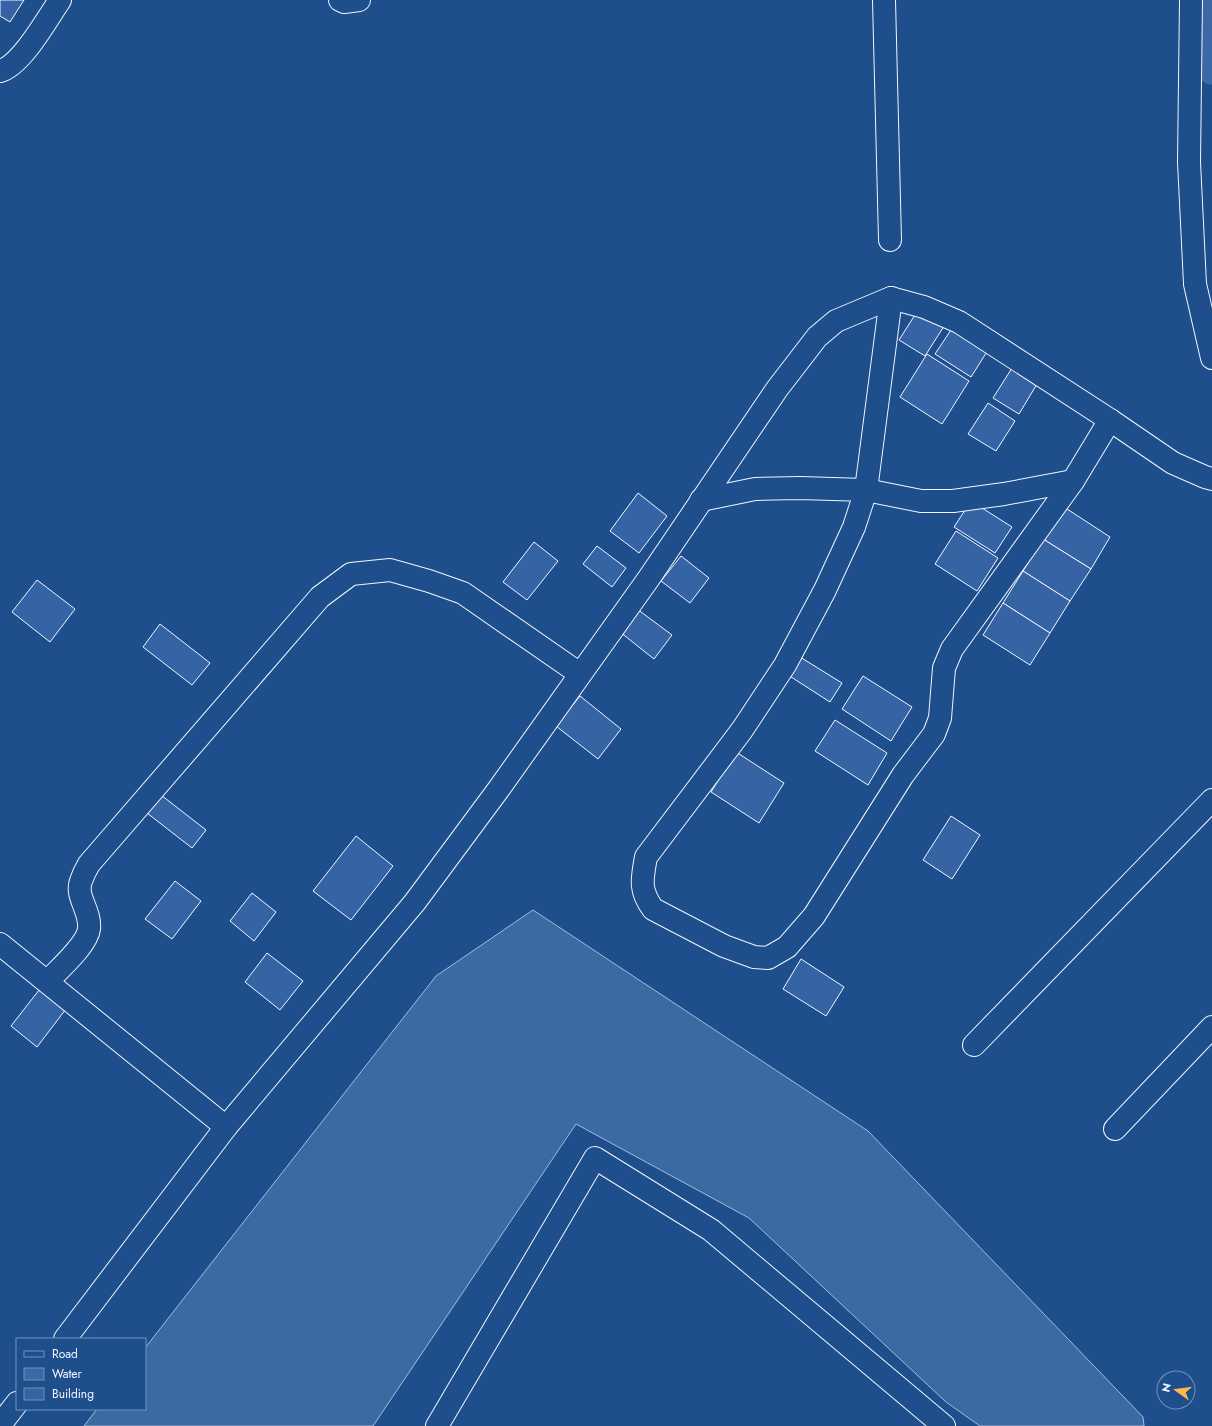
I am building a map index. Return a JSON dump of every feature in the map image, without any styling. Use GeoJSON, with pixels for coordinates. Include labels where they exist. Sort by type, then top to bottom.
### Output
{"type":"FeatureCollection","features":[{"type":"Feature","properties":{"kind":"street"},"geometry":{"type":"LineString","coordinates":[[0,71],[5,70],[20,59],[60,0]]}},
{"type":"Feature","properties":{"kind":"street"},"geometry":{"type":"LineString","coordinates":[[340,0],[344,2],[359,0]]}},
{"type":"Feature","properties":{"kind":"street"},"geometry":{"type":"LineString","coordinates":[[884,0],[890,240]]}},
{"type":"Feature","properties":{"kind":"street"},"geometry":{"type":"LineString","coordinates":[[1191,0],[1189,162],[1195,284],[1212,358]]}},
{"type":"Feature","properties":{"kind":"street"},"geometry":{"type":"LineString","coordinates":[[891,298],[866,490],[854,527],[825,590],[785,665],[742,730],[646,858],[642,882],[646,900],[653,909],[724,946],[754,957],[768,958],[787,946],[814,916],[903,775],[934,734],[940,718],[944,668],[952,649],[1073,481],[1110,420]]}},
{"type":"Feature","properties":{"kind":"street"},"geometry":{"type":"LineString","coordinates":[[66,1338],[226,1127],[415,902],[498,790],[649,578],[777,390],[817,337],[836,321],[891,298],[924,307],[959,322],[1110,420],[1173,463],[1212,479]]}},
{"type":"Feature","properties":{"kind":"street"},"geometry":{"type":"LineString","coordinates":[[701,500],[755,489],[800,488],[866,490],[921,501],[953,501],[1004,494],[1073,481]]}},
{"type":"Feature","properties":{"kind":"street"},"geometry":{"type":"LineString","coordinates":[[47,982],[82,944],[89,930],[89,915],[79,891],[80,881],[89,864],[320,597],[352,574],[390,570],[429,581],[463,593],[580,674]]}},
{"type":"Feature","properties":{"kind":"street"},"geometry":{"type":"LineString","coordinates":[[974,1045],[1212,800]]}},
{"type":"Feature","properties":{"kind":"street"},"geometry":{"type":"LineString","coordinates":[[0,944],[226,1127]]}},
{"type":"Feature","properties":{"kind":"street"},"geometry":{"type":"LineString","coordinates":[[1115,1129],[1212,1027]]}},
{"type":"Feature","properties":{"kind":"street"},"geometry":{"type":"LineString","coordinates":[[437,1426],[595,1158],[711,1230],[944,1426]]}},
{"type":"Feature","properties":{"kind":"street"},"geometry":{"type":"LineString","coordinates":[[0,1425],[16,1404]]}},
{"type":"Feature","properties":{"kind":"water"},"geometry":{"type":"Polygon","coordinates":[[[533,910],[868,1131],[1143,1417],[1144,1426],[980,1426],[946,1402],[749,1218],[576,1124],[373,1426],[84,1426],[96,1410],[146,1410],[146,1347],[436,976],[533,910]]]}},
{"type":"Feature","properties":{"kind":"building"},"geometry":{"type":"Polygon","coordinates":[[[0,0],[24,0],[10,22],[0,16],[0,0]]]}},
{"type":"Feature","properties":{"kind":"building"},"geometry":{"type":"Polygon","coordinates":[[[920,307],[946,323],[925,356],[899,340],[920,307]]]}},
{"type":"Feature","properties":{"kind":"building"},"geometry":{"type":"Polygon","coordinates":[[[953,327],[988,350],[971,377],[935,354],[953,327]]]}},
{"type":"Feature","properties":{"kind":"building"},"geometry":{"type":"Polygon","coordinates":[[[927,354],[969,381],[942,424],[900,397],[927,354]]]}},
{"type":"Feature","properties":{"kind":"building"},"geometry":{"type":"Polygon","coordinates":[[[1012,368],[1037,384],[1019,414],[993,398],[1012,368]]]}},
{"type":"Feature","properties":{"kind":"building"},"geometry":{"type":"Polygon","coordinates":[[[988,403],[1015,421],[996,451],[968,434],[988,403]]]}},
{"type":"Feature","properties":{"kind":"building"},"geometry":{"type":"Polygon","coordinates":[[[638,493],[667,516],[639,553],[610,531],[638,493]]]}},
{"type":"Feature","properties":{"kind":"building"},"geometry":{"type":"Polygon","coordinates":[[[971,501],[1012,527],[995,553],[954,527],[971,501]]]}},
{"type":"Feature","properties":{"kind":"building"},"geometry":{"type":"Polygon","coordinates":[[[1064,507],[1110,537],[1091,569],[1043,539],[1064,507]]]}},
{"type":"Feature","properties":{"kind":"building"},"geometry":{"type":"Polygon","coordinates":[[[956,531],[998,558],[977,591],[935,564],[956,531]]]}},
{"type":"Feature","properties":{"kind":"building"},"geometry":{"type":"Polygon","coordinates":[[[1043,539],[1091,569],[1070,601],[1023,571],[1043,539]]]}},
{"type":"Feature","properties":{"kind":"building"},"geometry":{"type":"Polygon","coordinates":[[[534,542],[558,561],[527,600],[503,582],[534,542]]]}},
{"type":"Feature","properties":{"kind":"building"},"geometry":{"type":"Polygon","coordinates":[[[597,546],[626,568],[612,587],[583,564],[597,546]]]}},
{"type":"Feature","properties":{"kind":"building"},"geometry":{"type":"Polygon","coordinates":[[[681,556],[709,578],[690,603],[661,581],[681,556]]]}},
{"type":"Feature","properties":{"kind":"building"},"geometry":{"type":"Polygon","coordinates":[[[1023,571],[1070,601],[1050,633],[1003,603],[1023,571]]]}},
{"type":"Feature","properties":{"kind":"building"},"geometry":{"type":"Polygon","coordinates":[[[37,580],[75,609],[50,642],[12,612],[37,580]]]}},
{"type":"Feature","properties":{"kind":"building"},"geometry":{"type":"Polygon","coordinates":[[[1003,603],[1050,633],[1030,665],[983,635],[1003,603]]]}},
{"type":"Feature","properties":{"kind":"building"},"geometry":{"type":"Polygon","coordinates":[[[637,609],[672,635],[654,659],[620,632],[637,609]]]}},
{"type":"Feature","properties":{"kind":"building"},"geometry":{"type":"Polygon","coordinates":[[[160,624],[210,663],[192,685],[143,647],[160,624]]]}},
{"type":"Feature","properties":{"kind":"building"},"geometry":{"type":"Polygon","coordinates":[[[800,657],[842,683],[830,702],[788,675],[800,657]]]}},
{"type":"Feature","properties":{"kind":"building"},"geometry":{"type":"Polygon","coordinates":[[[863,676],[912,707],[891,741],[842,709],[863,676]]]}},
{"type":"Feature","properties":{"kind":"building"},"geometry":{"type":"Polygon","coordinates":[[[580,696],[621,729],[598,759],[556,726],[580,696]]]}},
{"type":"Feature","properties":{"kind":"building"},"geometry":{"type":"Polygon","coordinates":[[[835,720],[887,753],[868,785],[815,751],[835,720]]]}},
{"type":"Feature","properties":{"kind":"building"},"geometry":{"type":"Polygon","coordinates":[[[736,752],[784,783],[759,823],[711,792],[736,752]]]}},
{"type":"Feature","properties":{"kind":"building"},"geometry":{"type":"Polygon","coordinates":[[[161,795],[206,830],[192,848],[147,813],[161,795]]]}},
{"type":"Feature","properties":{"kind":"building"},"geometry":{"type":"Polygon","coordinates":[[[951,816],[980,835],[952,879],[923,860],[951,816]]]}},
{"type":"Feature","properties":{"kind":"building"},"geometry":{"type":"Polygon","coordinates":[[[356,836],[393,866],[351,920],[313,891],[356,836]]]}},
{"type":"Feature","properties":{"kind":"building"},"geometry":{"type":"Polygon","coordinates":[[[175,881],[201,901],[172,939],[145,919],[175,881]]]}},
{"type":"Feature","properties":{"kind":"building"},"geometry":{"type":"Polygon","coordinates":[[[252,893],[276,912],[254,941],[230,921],[252,893]]]}},
{"type":"Feature","properties":{"kind":"building"},"geometry":{"type":"Polygon","coordinates":[[[267,953],[303,981],[280,1010],[245,982],[267,953]]]}},
{"type":"Feature","properties":{"kind":"building"},"geometry":{"type":"Polygon","coordinates":[[[801,959],[844,987],[826,1016],[783,989],[801,959]]]}},
{"type":"Feature","properties":{"kind":"building"},"geometry":{"type":"Polygon","coordinates":[[[43,985],[69,1005],[37,1047],[11,1026],[43,985]]]}},
{"type":"Feature","properties":{"kind":"waterway"},"geometry":{"type":"LineString","coordinates":[[1209,0],[1208,10],[1212,70]]}}]}
